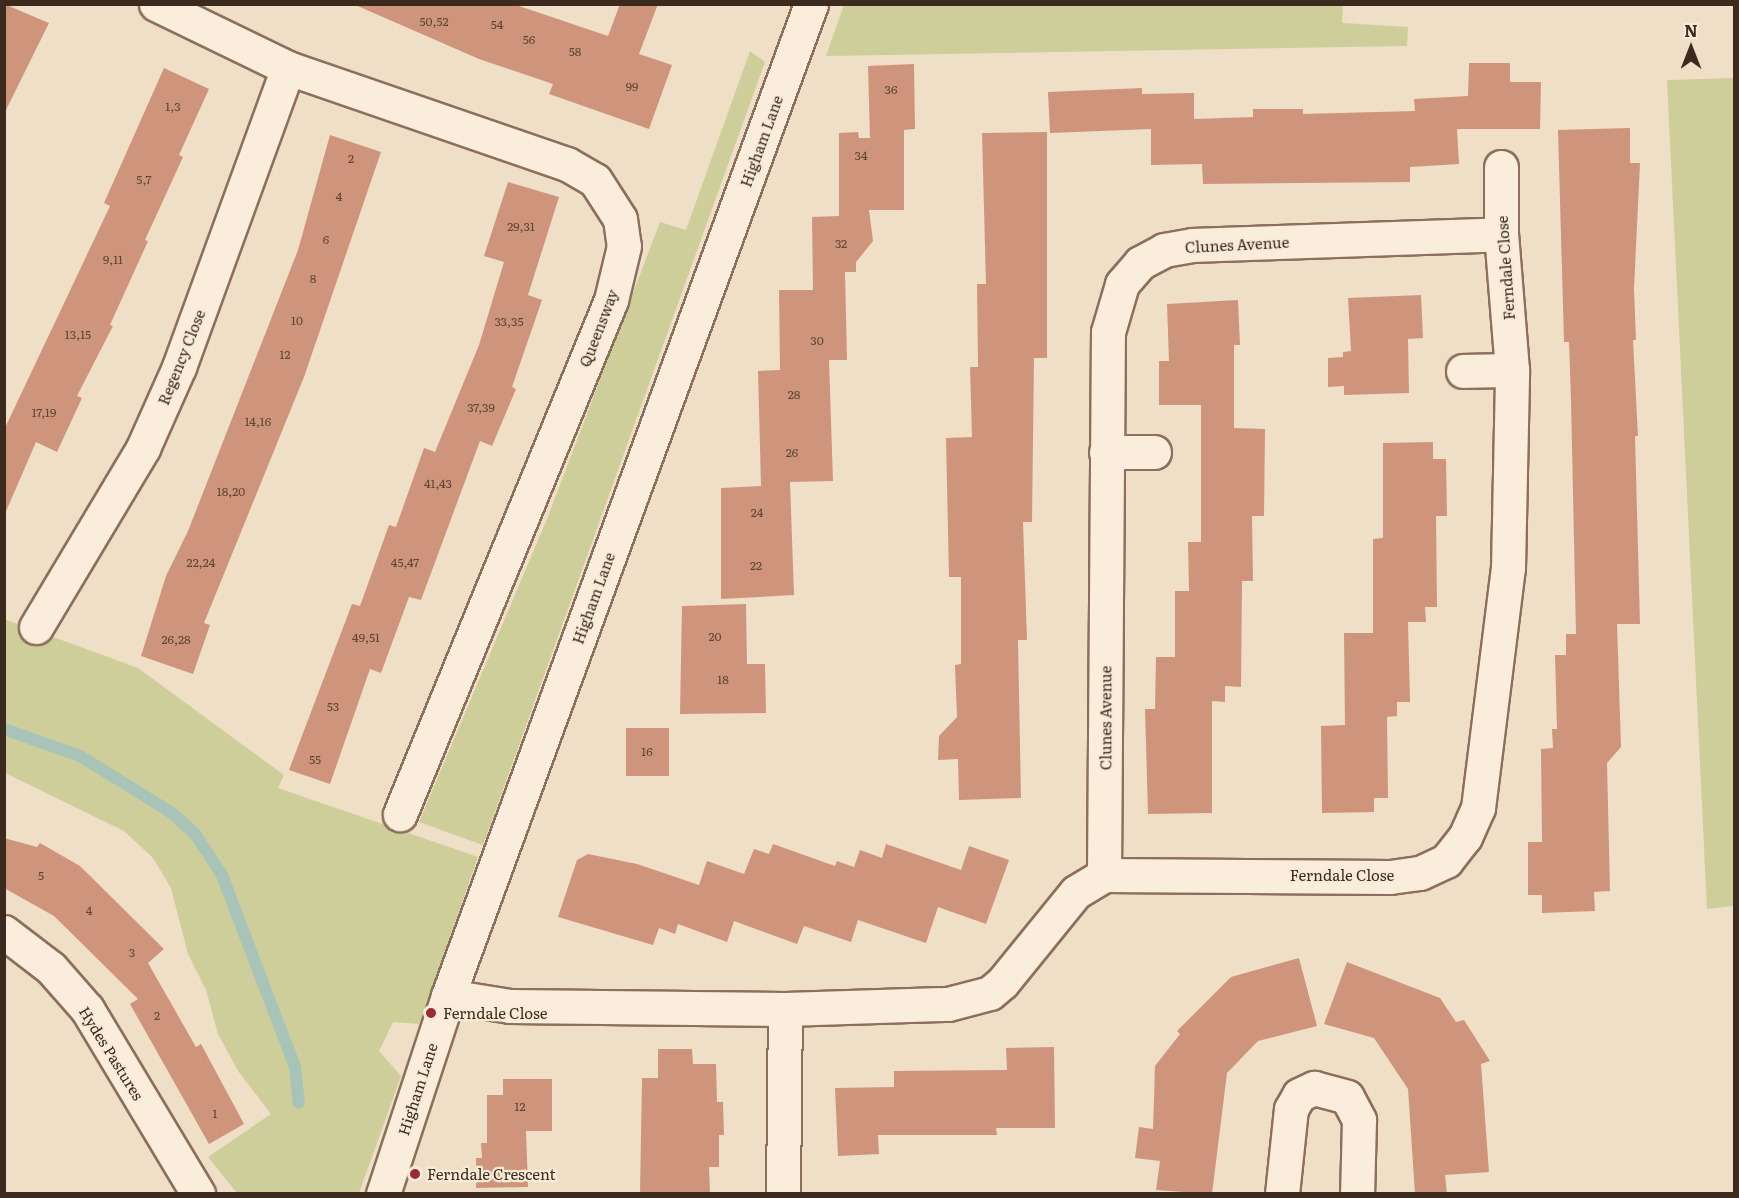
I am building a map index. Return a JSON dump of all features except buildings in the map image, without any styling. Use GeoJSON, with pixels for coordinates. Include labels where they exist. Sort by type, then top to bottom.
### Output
{"type":"FeatureCollection","features":[{"type":"Feature","properties":{"kind":"street","name":"Queensway"},"geometry":{"type":"LineString","coordinates":[[156,4],[288,68],[567,164],[595,180],[620,219],[624,246],[611,300],[400,814]]}},
{"type":"Feature","properties":{"kind":"street","name":"Higham Lane"},"geometry":{"type":"LineString","coordinates":[[383,1194],[448,996],[811,4]]}},
{"type":"Feature","properties":{"kind":"street","name":"Regency Close"},"geometry":{"type":"LineString","coordinates":[[36,627],[143,448],[179,367],[288,68]]}},
{"type":"Feature","properties":{"kind":"street","name":"Ferndale Close"},"geometry":{"type":"LineString","coordinates":[[448,996],[510,1006],[785,1009],[948,1004],[990,993],[1076,891],[1104,876],[1390,877],[1420,873],[1446,861],[1465,837],[1478,808],[1508,568],[1512,370],[1501,234],[1501,167]]}},
{"type":"Feature","properties":{"kind":"street","name":"Clunes Avenue"},"geometry":{"type":"LineString","coordinates":[[1104,876],[1108,332],[1112,309],[1122,284],[1140,263],[1164,250],[1193,244],[1501,234]]}},
{"type":"Feature","properties":{"kind":"street"},"geometry":{"type":"LineString","coordinates":[[1463,372],[1512,370]]}},
{"type":"Feature","properties":{"kind":"street"},"geometry":{"type":"LineString","coordinates":[[1106,452],[1154,452]]}},
{"type":"Feature","properties":{"kind":"street","name":"Hydes Pastures"},"geometry":{"type":"LineString","coordinates":[[4,932],[51,968],[87,1010],[198,1194]]}},
{"type":"Feature","properties":{"kind":"street"},"geometry":{"type":"LineString","coordinates":[[783,1194],[785,1009]]}},
{"type":"Feature","properties":{"kind":"street"},"geometry":{"type":"LineString","coordinates":[[1282,1194],[1291,1109],[1299,1095],[1314,1088],[1347,1097],[1359,1120],[1357,1194]]}},
{"type":"Feature","properties":{"kind":"green space"},"geometry":{"type":"Polygon","coordinates":[[[1343,4],[1342,23],[1408,27],[1407,46],[826,56],[844,5],[1343,4]]]}},
{"type":"Feature","properties":{"kind":"green space"},"geometry":{"type":"Polygon","coordinates":[[[750,51],[765,62],[483,845],[419,822],[547,519],[660,222],[686,230],[750,51]]]}},
{"type":"Feature","properties":{"kind":"green space"},"geometry":{"type":"Polygon","coordinates":[[[1734,78],[1734,906],[1707,909],[1667,80],[1734,78]]]}},
{"type":"Feature","properties":{"kind":"green space"},"geometry":{"type":"Polygon","coordinates":[[[4,619],[138,668],[284,775],[278,788],[478,857],[419,1024],[393,1022],[379,1051],[401,1076],[359,1193],[237,1193],[208,1157],[271,1114],[238,1071],[218,1034],[206,990],[188,954],[171,888],[153,858],[124,831],[5,773],[4,619]]]}},
{"type":"Feature","properties":{"kind":"waterway"},"geometry":{"type":"LineString","coordinates":[[4,729],[80,756],[172,813],[195,834],[222,875],[295,1067],[299,1103]]}},
{"type":"Feature","properties":{"kind":"place","name":"Ferndale Close"},"geometry":{"type":"Point","coordinates":[431,1013]}},
{"type":"Feature","properties":{"kind":"place","name":"Ferndale Crescent"},"geometry":{"type":"Point","coordinates":[415,1174]}}]}
